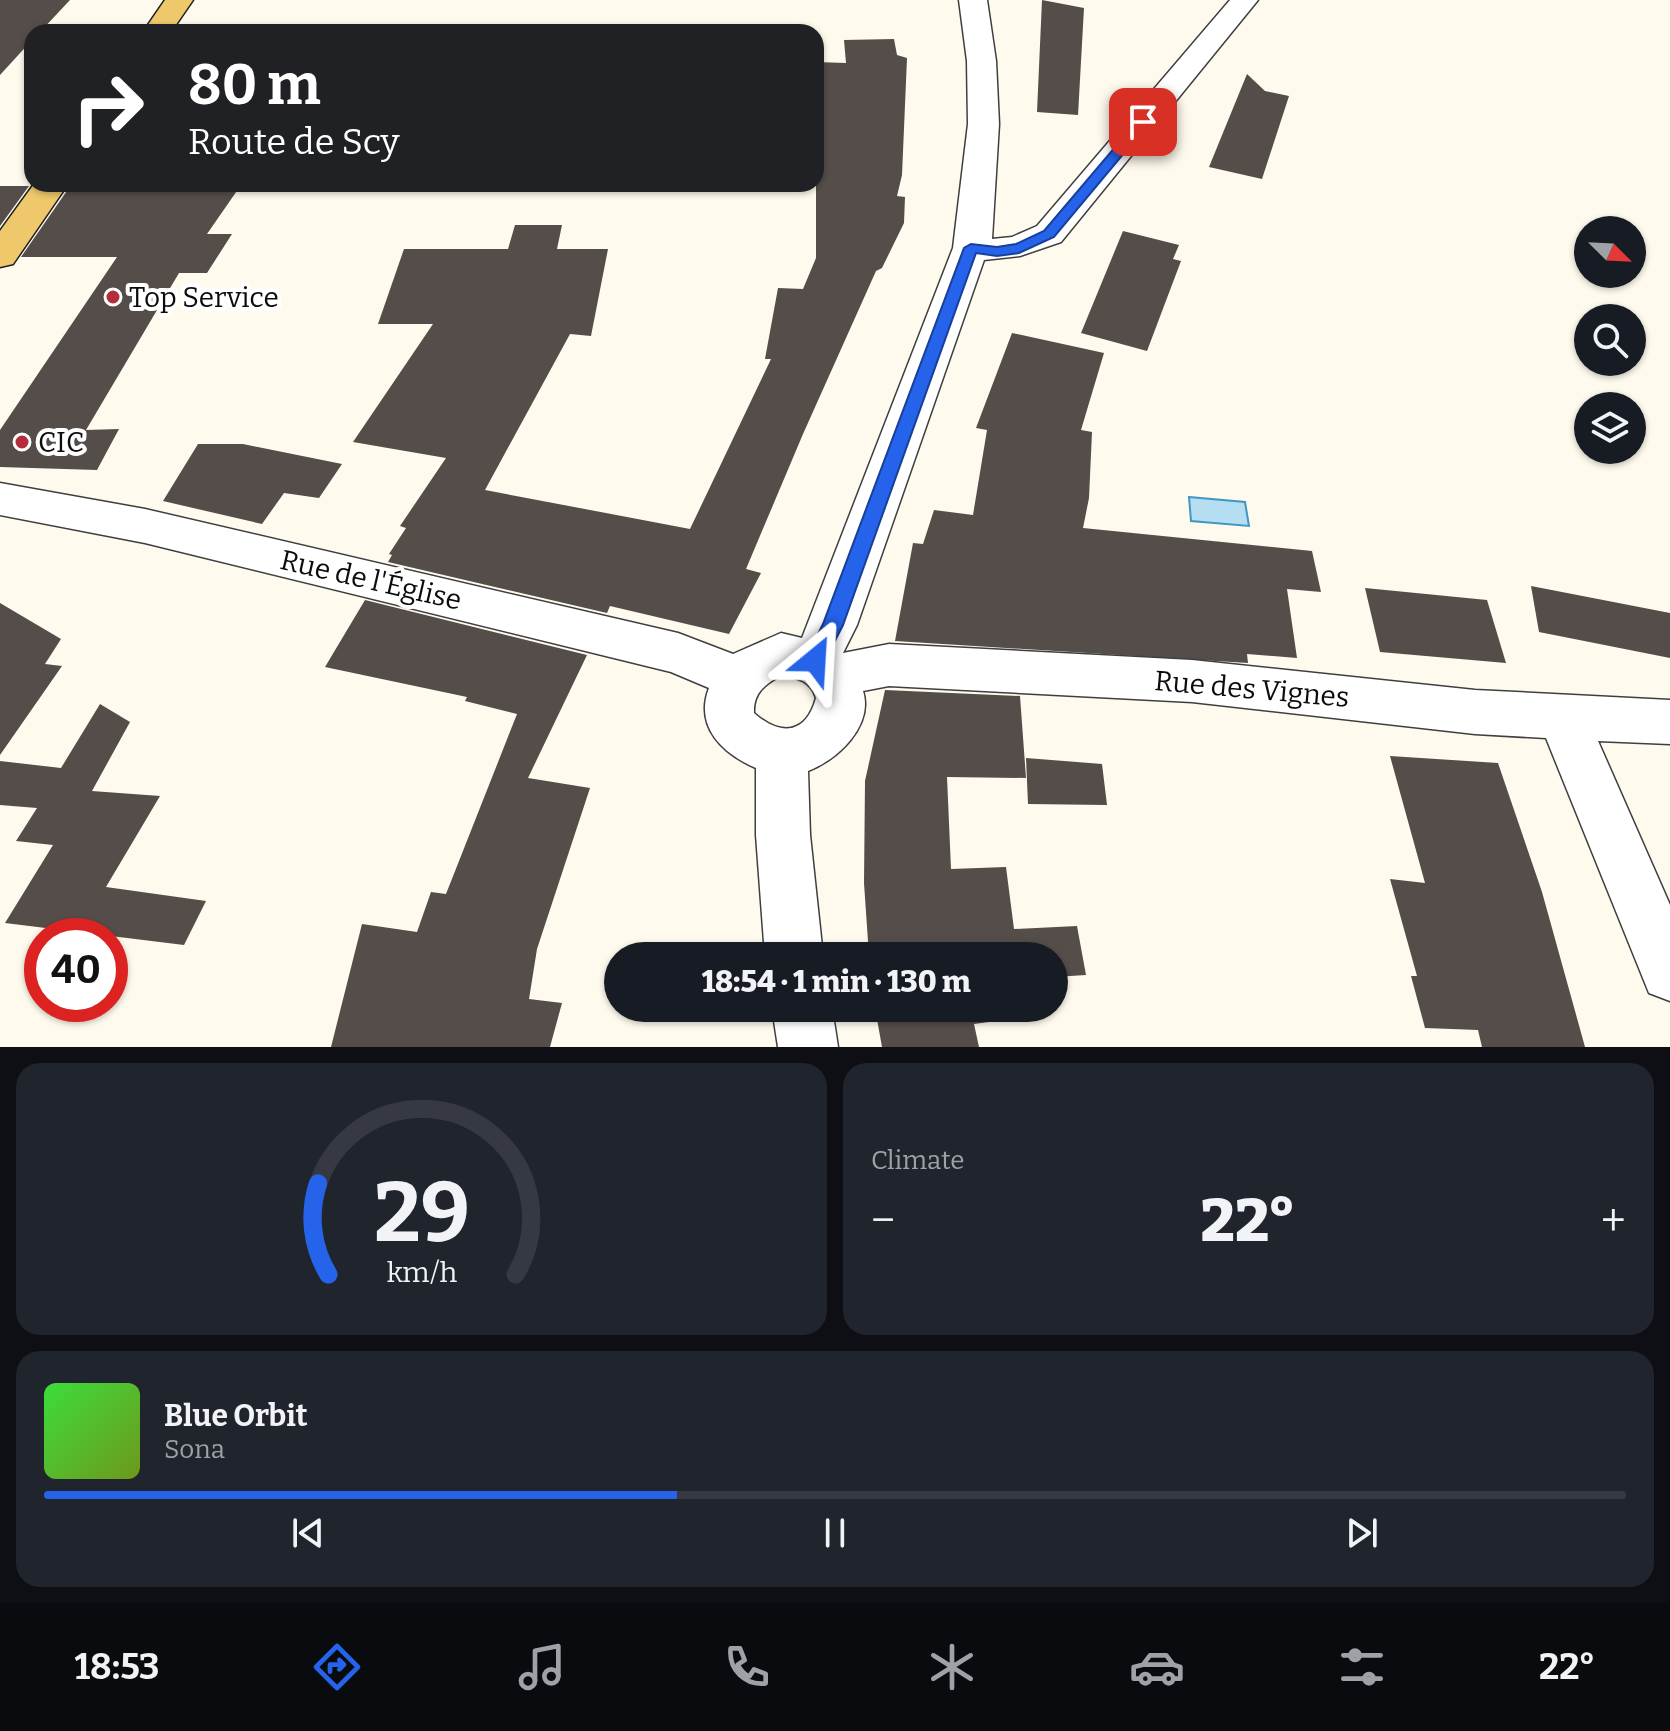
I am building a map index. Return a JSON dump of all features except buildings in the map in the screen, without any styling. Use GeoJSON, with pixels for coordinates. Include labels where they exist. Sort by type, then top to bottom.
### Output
{"type":"FeatureCollection","features":[{"type":"Feature","properties":{"kind":"main road"},"geometry":{"type":"LineString","coordinates":[[162,24],[179,0]]}},
{"type":"Feature","properties":{"kind":"main road"},"geometry":{"type":"LineString","coordinates":[[0,256],[45,192]]}},
{"type":"Feature","properties":{"kind":"street"},"geometry":{"type":"LineString","coordinates":[[824,668],[833,625],[971,248],[979,205],[982,94],[973,0]]}},
{"type":"Feature","properties":{"kind":"street"},"geometry":{"type":"LineString","coordinates":[[971,248],[997,252],[1019,248],[1049,234],[1244,0]]}},
{"type":"Feature","properties":{"kind":"street","name":"Rue de l'Église"},"geometry":{"type":"LineString","coordinates":[[0,499],[145,526],[678,653],[738,678]]}},
{"type":"Feature","properties":{"kind":"street"},"geometry":{"type":"LineString","coordinates":[[790,654],[824,668],[840,689],[841,704],[829,733],[816,744],[782,752],[763,749],[746,740],[735,726],[729,710],[730,693],[738,678],[765,657],[790,654]]}},
{"type":"Feature","properties":{"kind":"street","name":"Rue des Vignes"},"geometry":{"type":"LineString","coordinates":[[824,668],[889,665],[1192,681],[1563,719],[1670,722]]}},
{"type":"Feature","properties":{"kind":"street"},"geometry":{"type":"LineString","coordinates":[[1563,719],[1670,972]]}},
{"type":"Feature","properties":{"kind":"street"},"geometry":{"type":"LineString","coordinates":[[782,752],[783,835],[793,942]]}},
{"type":"Feature","properties":{"kind":"street"},"geometry":{"type":"LineString","coordinates":[[804,1022],[808,1047]]}},
{"type":"Feature","properties":{"kind":"water"},"geometry":{"type":"Polygon","coordinates":[[[1189,497],[1245,502],[1249,526],[1191,521],[1189,497]]]}},
{"type":"Feature","properties":{"kind":"place","name":"Top Service"},"geometry":{"type":"Point","coordinates":[113,297]}},
{"type":"Feature","properties":{"kind":"place","name":"CIC"},"geometry":{"type":"Point","coordinates":[22,442]}},
{"type":"Feature","properties":{"kind":"route"},"geometry":{"type":"LineString","coordinates":[[815,660],[833,625],[971,248],[997,252],[1019,248],[1049,234],[1143,122]]}}]}
